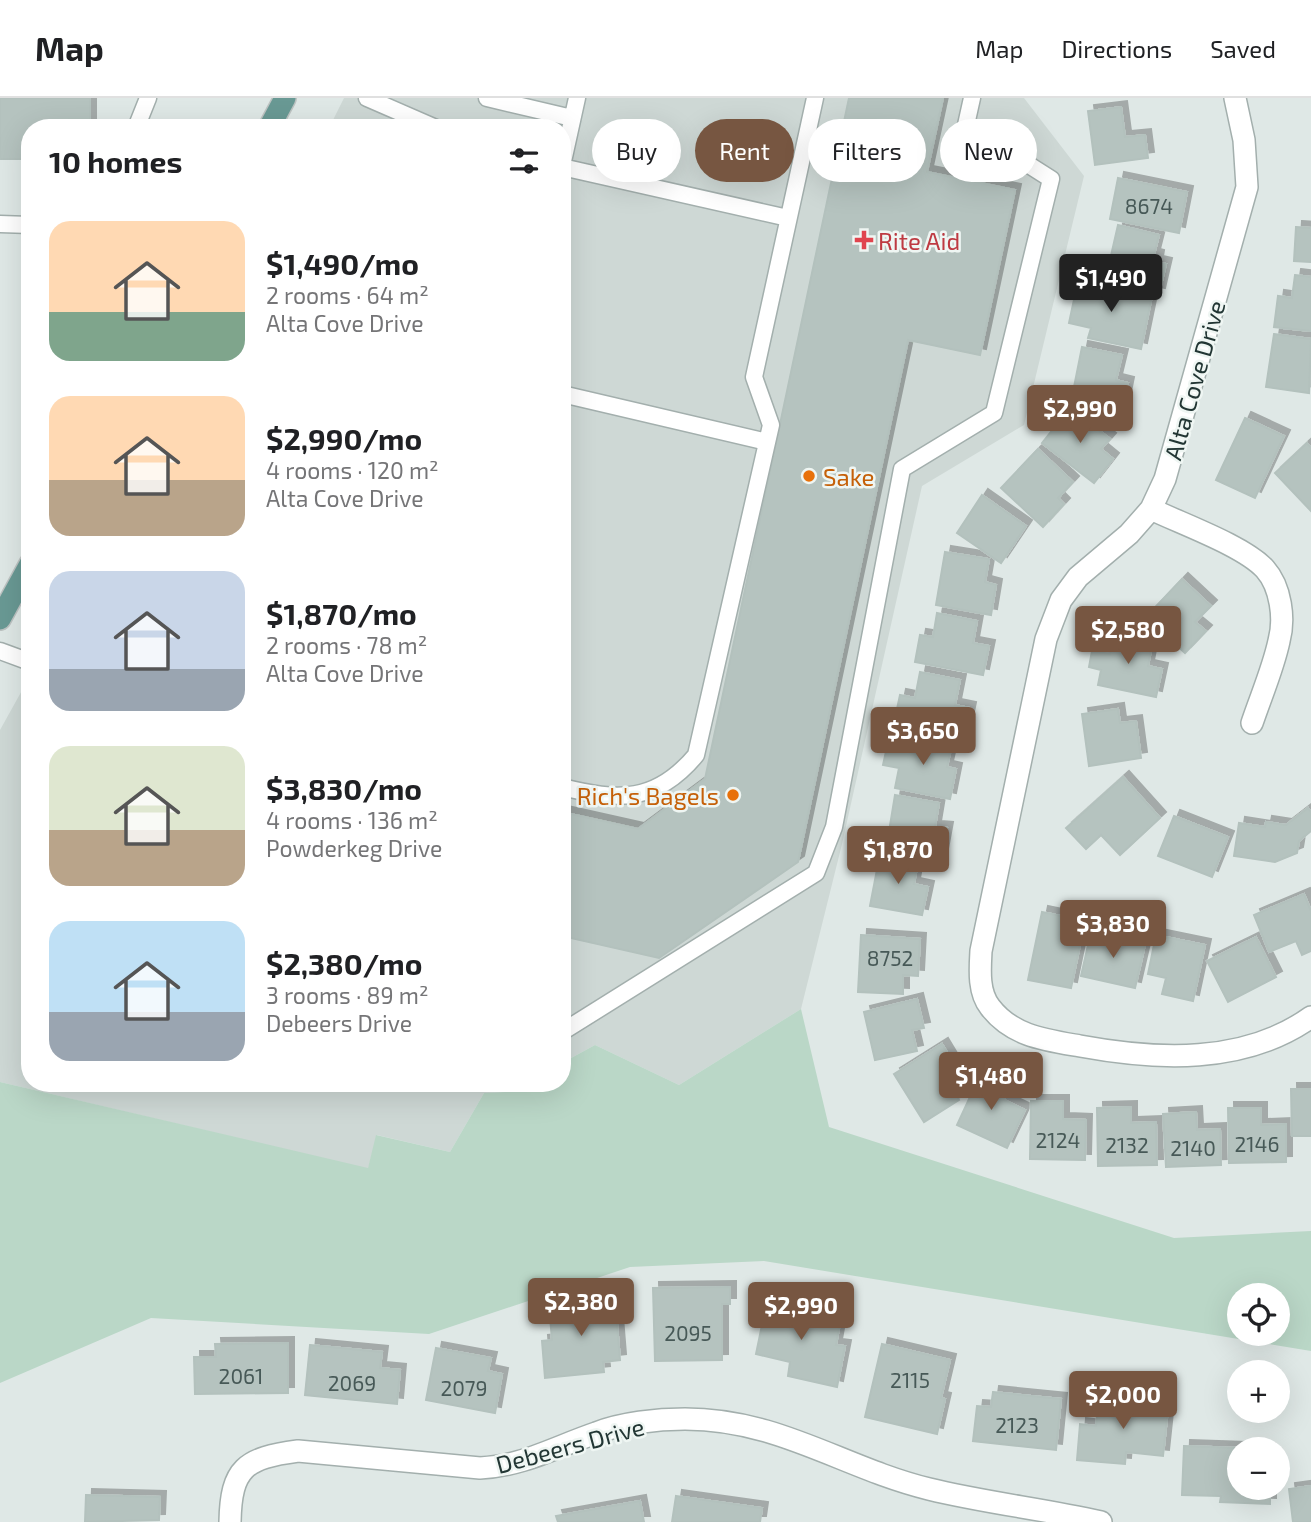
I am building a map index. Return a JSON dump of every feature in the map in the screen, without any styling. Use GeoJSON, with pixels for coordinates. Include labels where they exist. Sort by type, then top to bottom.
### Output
{"type":"FeatureCollection","features":[{"type":"Feature","properties":{"kind":"main road"},"geometry":{"type":"LineString","coordinates":[[274,119],[285,98]]}},
{"type":"Feature","properties":{"kind":"main road"},"geometry":{"type":"LineString","coordinates":[[0,618],[21,580]]}},
{"type":"Feature","properties":{"kind":"street","name":"Alta Cove Drive"},"geometry":{"type":"LineString","coordinates":[[1235,98],[1246,153],[1247,187],[1165,479],[1152,509],[1129,534],[1078,577],[1061,600],[1046,639],[981,951],[979,979],[988,1005],[1010,1028],[1038,1038],[1136,1056],[1181,1057],[1231,1050],[1272,1038],[1311,1017]]}},
{"type":"Feature","properties":{"kind":"street"},"geometry":{"type":"LineString","coordinates":[[1152,509],[1238,550],[1265,570],[1275,587],[1282,611],[1280,640],[1252,723]]}},
{"type":"Feature","properties":{"kind":"street","name":"Debeers Drive"},"geometry":{"type":"LineString","coordinates":[[230,1522],[231,1496],[240,1473],[257,1460],[298,1451],[480,1468],[508,1466],[535,1459],[598,1432],[684,1419],[731,1422],[779,1433],[885,1475],[1000,1512],[1101,1522]]}},
{"type":"Feature","properties":{"kind":"lane"},"geometry":{"type":"LineString","coordinates":[[140,119],[148,98]]}},
{"type":"Feature","properties":{"kind":"lane"},"geometry":{"type":"LineString","coordinates":[[367,98],[410,119]]}},
{"type":"Feature","properties":{"kind":"lane"},"geometry":{"type":"LineString","coordinates":[[486,98],[572,118]]}},
{"type":"Feature","properties":{"kind":"lane"},"geometry":{"type":"LineString","coordinates":[[571,123],[577,98]]}},
{"type":"Feature","properties":{"kind":"lane"},"geometry":{"type":"LineString","coordinates":[[571,789],[588,793],[645,794],[664,785],[696,755],[771,425],[754,377],[815,98]]}},
{"type":"Feature","properties":{"kind":"lane"},"geometry":{"type":"LineString","coordinates":[[571,1026],[816,873],[834,827],[902,469],[994,413],[1051,179],[966,125],[972,98]]}},
{"type":"Feature","properties":{"kind":"lane"},"geometry":{"type":"LineString","coordinates":[[571,169],[788,218]]}},
{"type":"Feature","properties":{"kind":"lane"},"geometry":{"type":"LineString","coordinates":[[0,224],[21,225]]}},
{"type":"Feature","properties":{"kind":"lane"},"geometry":{"type":"LineString","coordinates":[[571,396],[767,442]]}},
{"type":"Feature","properties":{"kind":"lane"},"geometry":{"type":"LineString","coordinates":[[0,651],[21,659]]}},
{"type":"Feature","properties":{"kind":"shaded area"},"geometry":{"type":"Polygon","coordinates":[[[344,98],[1024,98],[1084,176],[1024,425],[922,486],[842,844],[801,1009],[679,1085],[595,1045],[571,1058],[571,119],[334,119],[344,98]]]}},
{"type":"Feature","properties":{"kind":"shaded area"},"geometry":{"type":"Polygon","coordinates":[[[21,692],[21,1087],[0,1082],[0,730],[21,692]]]}},
{"type":"Feature","properties":{"kind":"shaded area"},"geometry":{"type":"Polygon","coordinates":[[[42,1092],[505,1092],[484,1093],[450,1152],[377,1135],[368,1169],[42,1092]]]}},
{"type":"Feature","properties":{"kind":"green space"},"geometry":{"type":"Polygon","coordinates":[[[801,1009],[829,1127],[1174,1238],[1311,1231],[1311,1351],[1281,1346],[1290,1346],[1290,1283],[1227,1283],[1227,1337],[764,1261],[630,1267],[429,1334],[151,1318],[0,1383],[0,1082],[21,1087],[21,1092],[43,1092],[368,1168],[376,1135],[450,1152],[484,1093],[571,1092],[571,1058],[595,1045],[679,1085],[801,1009]]]}},
{"type":"Feature","properties":{"kind":"building"},"geometry":{"type":"Polygon","coordinates":[[[0,98],[90,98],[90,119],[21,119],[21,159],[0,159],[0,98]]]}},
{"type":"Feature","properties":{"kind":"building"},"geometry":{"type":"Polygon","coordinates":[[[849,98],[943,98],[927,172],[940,175],[940,182],[976,182],[1015,190],[980,355],[908,340],[798,862],[659,958],[571,938],[571,814],[638,829],[705,779],[831,182],[926,182],[926,119],[845,119],[849,98]]]}},
{"type":"Feature","properties":{"kind":"building"},"geometry":{"type":"Polygon","coordinates":[[[1121,107],[1125,137],[1145,135],[1148,158],[1095,165],[1088,111],[1121,107]]]}},
{"type":"Feature","properties":{"kind":"building"},"geometry":{"type":"Polygon","coordinates":[[[1118,178],[1187,192],[1179,233],[1110,219],[1118,178]]]}},
{"type":"Feature","properties":{"kind":"building"},"geometry":{"type":"Polygon","coordinates":[[[1118,225],[1159,235],[1154,255],[1158,256],[1157,262],[1166,264],[1159,294],[1105,282],[1118,225]]]}},
{"type":"Feature","properties":{"kind":"building"},"geometry":{"type":"Polygon","coordinates":[[[1296,227],[1311,228],[1311,262],[1294,261],[1296,227]]]}},
{"type":"Feature","properties":{"kind":"building"},"geometry":{"type":"Polygon","coordinates":[[[1295,275],[1311,277],[1311,331],[1274,327],[1278,296],[1292,298],[1295,275]]]}},
{"type":"Feature","properties":{"kind":"building"},"geometry":{"type":"Polygon","coordinates":[[[1078,281],[1152,296],[1141,349],[1088,338],[1091,328],[1069,323],[1078,281]]]}},
{"type":"Feature","properties":{"kind":"building"},"geometry":{"type":"Polygon","coordinates":[[[1274,334],[1311,339],[1309,393],[1266,387],[1274,334]]]}},
{"type":"Feature","properties":{"kind":"building"},"geometry":{"type":"Polygon","coordinates":[[[1082,347],[1122,355],[1116,380],[1128,383],[1122,412],[1071,402],[1082,347]]]}},
{"type":"Feature","properties":{"kind":"building"},"geometry":{"type":"Polygon","coordinates":[[[1070,408],[1110,439],[1101,449],[1113,459],[1094,483],[1042,443],[1070,408]]]}},
{"type":"Feature","properties":{"kind":"building"},"geometry":{"type":"Polygon","coordinates":[[[1245,418],[1284,436],[1255,498],[1216,480],[1245,418]]]}},
{"type":"Feature","properties":{"kind":"building"},"geometry":{"type":"Polygon","coordinates":[[[1307,443],[1311,448],[1311,511],[1275,473],[1307,443]]]}},
{"type":"Feature","properties":{"kind":"building"},"geometry":{"type":"Polygon","coordinates":[[[1038,449],[1073,482],[1058,498],[1064,504],[1043,527],[1001,488],[1038,449]]]}},
{"type":"Feature","properties":{"kind":"building"},"geometry":{"type":"Polygon","coordinates":[[[982,495],[1026,526],[1001,563],[957,533],[982,495]]]}},
{"type":"Feature","properties":{"kind":"building"},"geometry":{"type":"Polygon","coordinates":[[[945,552],[989,559],[985,582],[996,585],[991,615],[936,605],[945,552]]]}},
{"type":"Feature","properties":{"kind":"building"},"geometry":{"type":"Polygon","coordinates":[[[1182,579],[1211,606],[1195,622],[1206,631],[1185,653],[1146,617],[1182,579]]]}},
{"type":"Feature","properties":{"kind":"building"},"geometry":{"type":"Polygon","coordinates":[[[937,613],[977,621],[973,643],[989,646],[983,675],[915,662],[920,635],[933,637],[937,613]]]}},
{"type":"Feature","properties":{"kind":"building"},"geometry":{"type":"Polygon","coordinates":[[[1115,632],[1153,640],[1148,666],[1162,669],[1156,697],[1098,685],[1101,670],[1089,667],[1092,651],[1110,654],[1115,632]]]}},
{"type":"Feature","properties":{"kind":"building"},"geometry":{"type":"Polygon","coordinates":[[[920,672],[960,680],[955,705],[970,708],[964,737],[894,723],[900,695],[915,698],[920,672]]]}},
{"type":"Feature","properties":{"kind":"building"},"geometry":{"type":"Polygon","coordinates":[[[1118,709],[1120,723],[1136,721],[1141,758],[1089,766],[1082,714],[1118,709]]]}},
{"type":"Feature","properties":{"kind":"building"},"geometry":{"type":"Polygon","coordinates":[[[906,734],[952,744],[947,767],[956,769],[950,799],[895,788],[899,768],[883,765],[887,747],[903,750],[906,734]]]}},
{"type":"Feature","properties":{"kind":"building"},"geometry":{"type":"Polygon","coordinates":[[[1123,777],[1160,818],[1120,855],[1101,835],[1086,849],[1066,828],[1123,777]]]}},
{"type":"Feature","properties":{"kind":"building"},"geometry":{"type":"Polygon","coordinates":[[[895,795],[939,803],[935,827],[947,828],[941,860],[886,850],[895,795]]]}},
{"type":"Feature","properties":{"kind":"building"},"geometry":{"type":"Polygon","coordinates":[[[1308,808],[1311,812],[1311,831],[1299,841],[1297,853],[1275,862],[1234,856],[1239,823],[1265,827],[1266,822],[1286,825],[1308,808]]]}},
{"type":"Feature","properties":{"kind":"building"},"geometry":{"type":"Polygon","coordinates":[[[1174,816],[1228,837],[1212,877],[1158,856],[1174,816]]]}},
{"type":"Feature","properties":{"kind":"building"},"geometry":{"type":"Polygon","coordinates":[[[880,854],[918,862],[914,884],[928,887],[922,915],[870,906],[880,854]]]}},
{"type":"Feature","properties":{"kind":"building"},"geometry":{"type":"Polygon","coordinates":[[[1304,894],[1311,911],[1311,951],[1302,955],[1296,941],[1269,952],[1254,915],[1304,894]]]}},
{"type":"Feature","properties":{"kind":"building"},"geometry":{"type":"Polygon","coordinates":[[[1042,912],[1085,921],[1071,988],[1028,980],[1042,912]]]}},
{"type":"Feature","properties":{"kind":"building"},"geometry":{"type":"Polygon","coordinates":[[[1091,932],[1145,945],[1135,988],[1081,976],[1091,932]]]}},
{"type":"Feature","properties":{"kind":"building"},"geometry":{"type":"Polygon","coordinates":[[[861,935],[920,939],[918,976],[903,975],[903,994],[858,992],[861,935]]]}},
{"type":"Feature","properties":{"kind":"building"},"geometry":{"type":"Polygon","coordinates":[[[1156,935],[1205,945],[1193,1001],[1162,994],[1166,978],[1148,974],[1156,935]]]}},
{"type":"Feature","properties":{"kind":"building"},"geometry":{"type":"Polygon","coordinates":[[[1256,937],[1276,977],[1228,1002],[1207,961],[1256,937]]]}},
{"type":"Feature","properties":{"kind":"building"},"geometry":{"type":"Polygon","coordinates":[[[917,999],[924,1028],[912,1030],[917,1051],[875,1060],[864,1012],[917,999]]]}},
{"type":"Feature","properties":{"kind":"building"},"geometry":{"type":"Polygon","coordinates":[[[942,1044],[957,1069],[944,1077],[959,1100],[924,1122],[894,1074],[942,1044]]]}},
{"type":"Feature","properties":{"kind":"building"},"geometry":{"type":"Polygon","coordinates":[[[981,1073],[1010,1086],[1004,1100],[1025,1110],[1007,1148],[957,1125],[981,1073]]]}},
{"type":"Feature","properties":{"kind":"building"},"geometry":{"type":"Polygon","coordinates":[[[1291,1089],[1311,1089],[1311,1136],[1292,1136],[1291,1089]]]}},
{"type":"Feature","properties":{"kind":"building"},"geometry":{"type":"Polygon","coordinates":[[[1031,1101],[1063,1101],[1063,1119],[1086,1120],[1085,1160],[1030,1159],[1031,1101]]]}},
{"type":"Feature","properties":{"kind":"building"},"geometry":{"type":"Polygon","coordinates":[[[1131,1107],[1131,1123],[1156,1122],[1157,1165],[1098,1166],[1097,1108],[1131,1107]]]}},
{"type":"Feature","properties":{"kind":"building"},"geometry":{"type":"Polygon","coordinates":[[[1228,1108],[1261,1108],[1261,1125],[1286,1124],[1286,1162],[1229,1163],[1228,1108]]]}},
{"type":"Feature","properties":{"kind":"building"},"geometry":{"type":"Polygon","coordinates":[[[1196,1112],[1197,1130],[1220,1129],[1221,1165],[1166,1167],[1163,1114],[1196,1112]]]}},
{"type":"Feature","properties":{"kind":"building"},"geometry":{"type":"Polygon","coordinates":[[[730,1287],[730,1304],[722,1304],[722,1360],[655,1361],[653,1288],[730,1287]]]}},
{"type":"Feature","properties":{"kind":"building"},"geometry":{"type":"Polygon","coordinates":[[[768,1296],[810,1305],[808,1316],[840,1323],[836,1345],[845,1346],[837,1387],[788,1376],[790,1362],[756,1354],[768,1296]]]}},
{"type":"Feature","properties":{"kind":"building"},"geometry":{"type":"Polygon","coordinates":[[[615,1299],[620,1360],[603,1362],[604,1372],[545,1378],[542,1341],[552,1340],[549,1305],[615,1299]]]}},
{"type":"Feature","properties":{"kind":"building"},"geometry":{"type":"Polygon","coordinates":[[[288,1343],[288,1393],[195,1394],[194,1357],[216,1357],[215,1344],[288,1343]]]}},
{"type":"Feature","properties":{"kind":"building"},"geometry":{"type":"Polygon","coordinates":[[[882,1344],[950,1360],[941,1398],[945,1399],[937,1434],[865,1417],[882,1344]]]}},
{"type":"Feature","properties":{"kind":"building"},"geometry":{"type":"Polygon","coordinates":[[[310,1345],[382,1352],[380,1368],[400,1370],[397,1404],[305,1395],[310,1345]]]}},
{"type":"Feature","properties":{"kind":"building"},"geometry":{"type":"Polygon","coordinates":[[[436,1348],[491,1358],[488,1371],[502,1374],[495,1413],[426,1400],[436,1348]]]}},
{"type":"Feature","properties":{"kind":"building"},"geometry":{"type":"Polygon","coordinates":[[[993,1392],[1061,1399],[1056,1450],[973,1441],[977,1406],[991,1407],[993,1392]]]}},
{"type":"Feature","properties":{"kind":"building"},"geometry":{"type":"Polygon","coordinates":[[[1099,1396],[1146,1400],[1146,1407],[1168,1409],[1163,1456],[1126,1452],[1125,1464],[1077,1460],[1080,1424],[1096,1426],[1099,1396]]]}},
{"type":"Feature","properties":{"kind":"building"},"geometry":{"type":"Polygon","coordinates":[[[1184,1446],[1227,1448],[1227,1500],[1270,1500],[1270,1504],[1220,1502],[1221,1496],[1182,1495],[1184,1446]]]}},
{"type":"Feature","properties":{"kind":"building"},"geometry":{"type":"Polygon","coordinates":[[[1311,1486],[1311,1522],[1293,1522],[1290,1489],[1311,1486]]]}},
{"type":"Feature","properties":{"kind":"building"},"geometry":{"type":"Polygon","coordinates":[[[86,1495],[160,1497],[159,1520],[85,1522],[86,1495]]]}},
{"type":"Feature","properties":{"kind":"building"},"geometry":{"type":"Polygon","coordinates":[[[676,1496],[762,1508],[760,1522],[672,1522],[676,1496]]]}},
{"type":"Feature","properties":{"kind":"building"},"geometry":{"type":"Polygon","coordinates":[[[640,1501],[644,1522],[558,1522],[556,1516],[640,1501]]]}},
{"type":"Feature","properties":{"kind":"place","name":"Rite Aid"},"geometry":{"type":"Point","coordinates":[864,240]}},
{"type":"Feature","properties":{"kind":"place","name":"Sake"},"geometry":{"type":"Point","coordinates":[809,476]}},
{"type":"Feature","properties":{"kind":"place","name":"Rich's Bagels"},"geometry":{"type":"Point","coordinates":[733,795]}}]}
